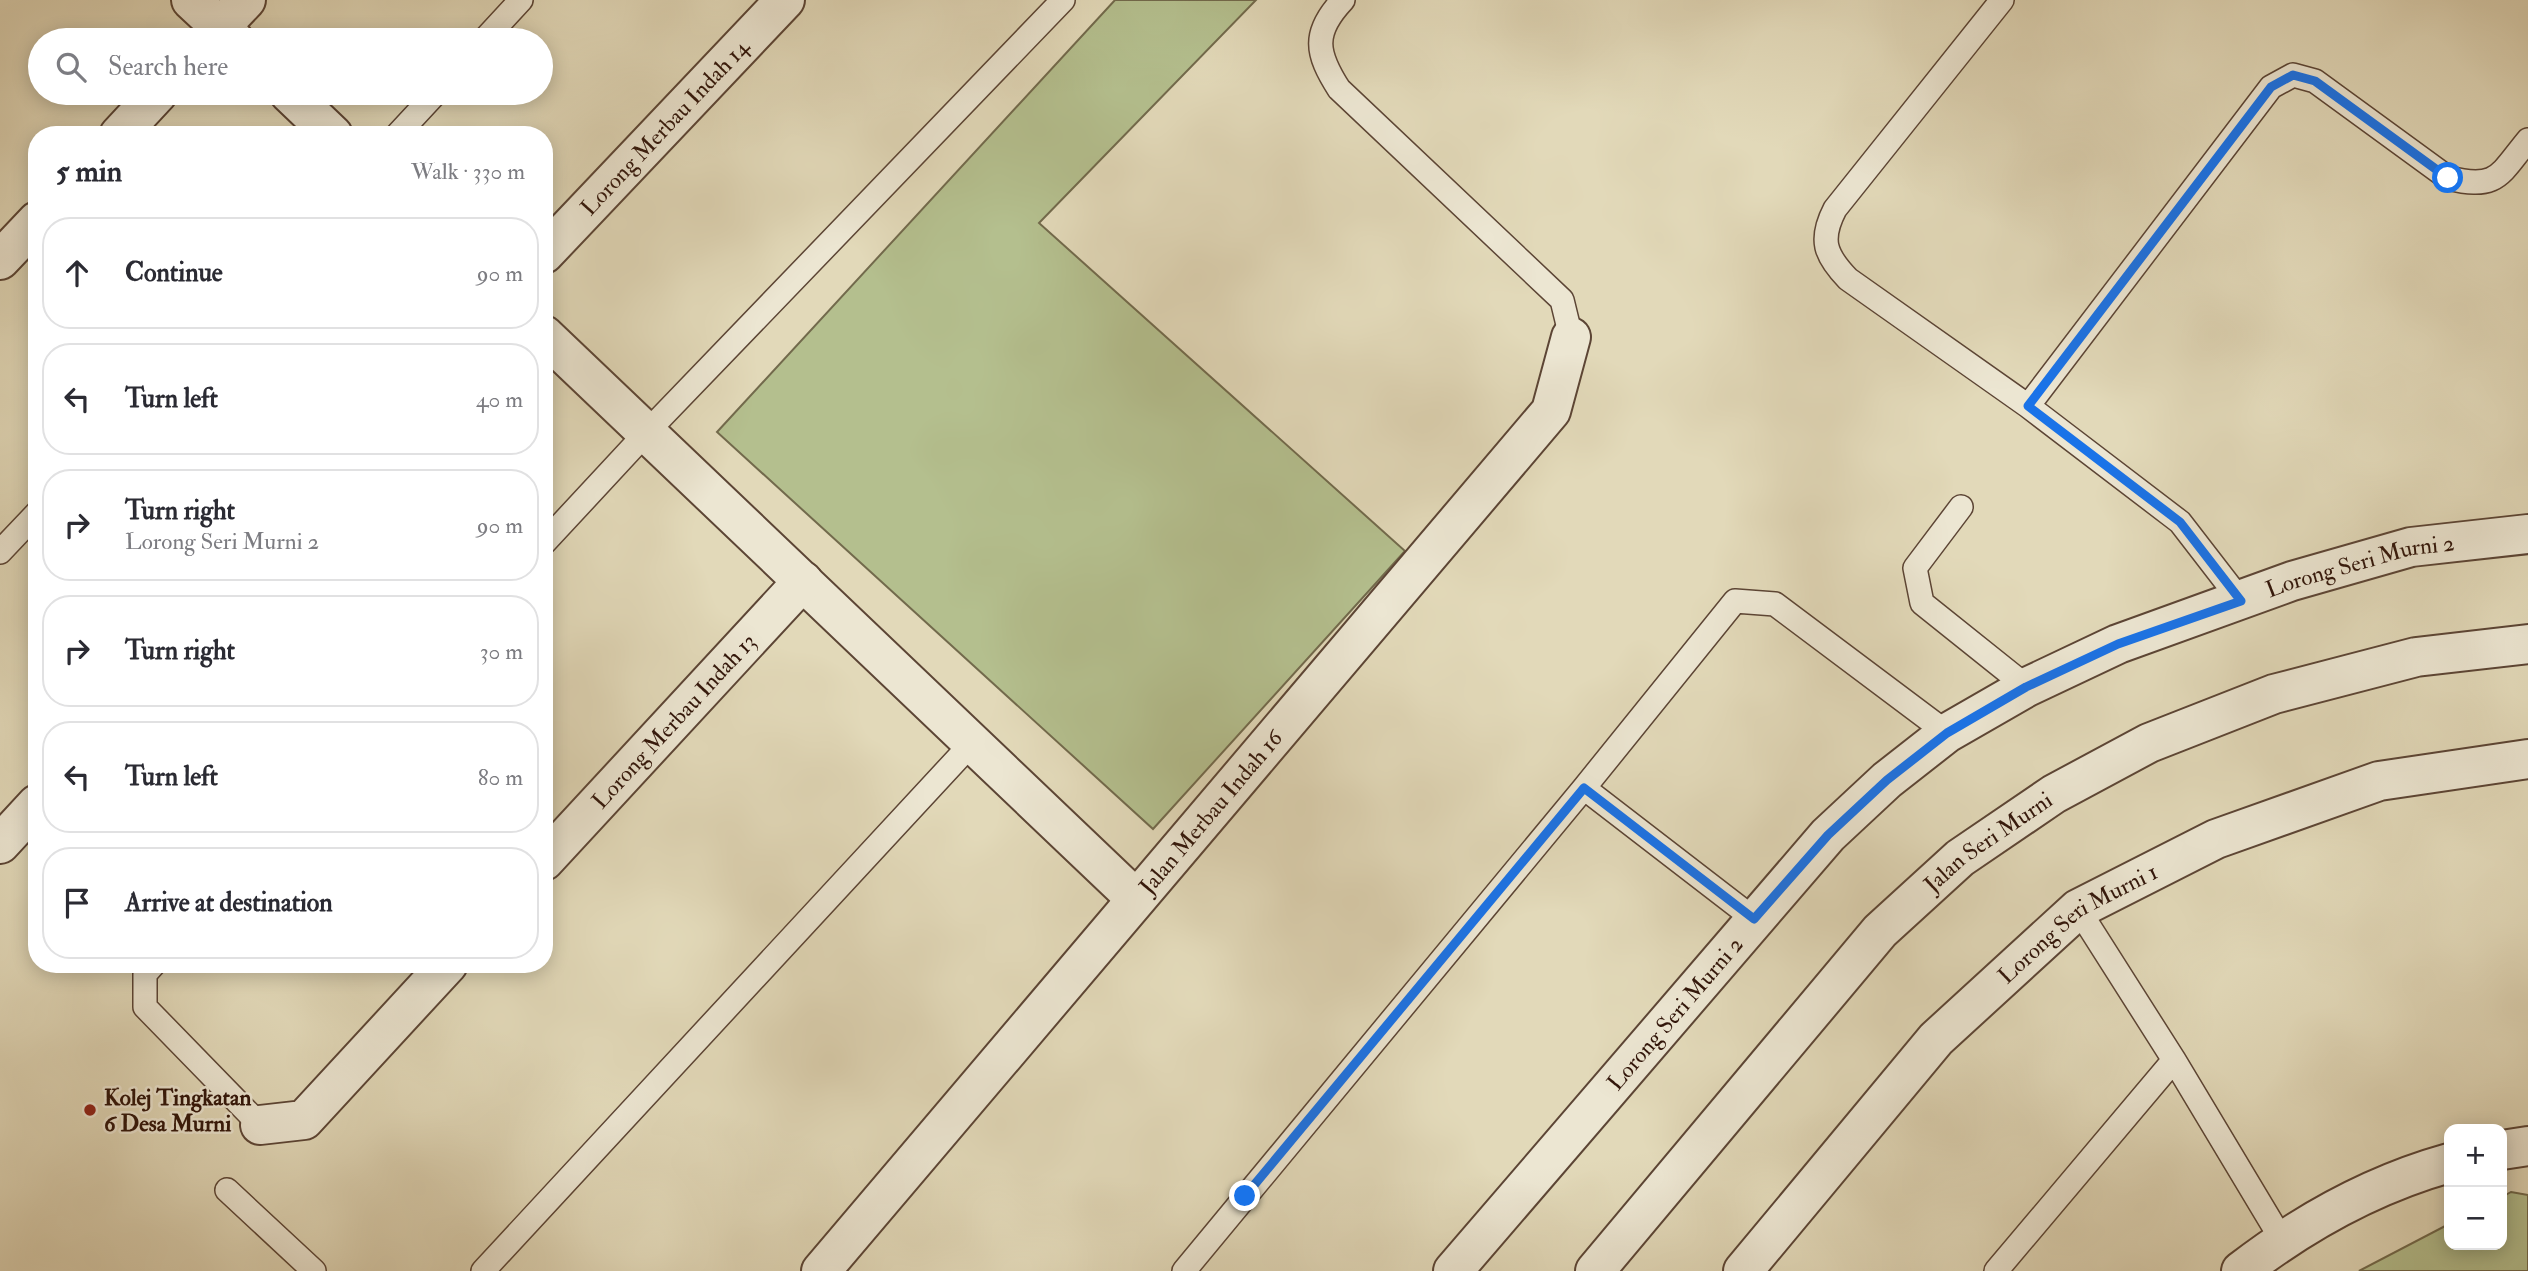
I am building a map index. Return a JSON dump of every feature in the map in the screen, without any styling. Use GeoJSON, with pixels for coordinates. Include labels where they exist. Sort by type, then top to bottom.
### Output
{"type":"FeatureCollection","features":[{"type":"Feature","properties":{"kind":"street"},"geometry":{"type":"LineString","coordinates":[[191,0],[214,28]]}},
{"type":"Feature","properties":{"kind":"street"},"geometry":{"type":"LineString","coordinates":[[226,28],[246,0]]}},
{"type":"Feature","properties":{"kind":"street","name":"Lorong Merbau Indah 14"},"geometry":{"type":"LineString","coordinates":[[553,245],[785,0]]}},
{"type":"Feature","properties":{"kind":"street"},"geometry":{"type":"LineString","coordinates":[[127,126],[147,105]]}},
{"type":"Feature","properties":{"kind":"street"},"geometry":{"type":"LineString","coordinates":[[302,105],[324,126]]}},
{"type":"Feature","properties":{"kind":"street"},"geometry":{"type":"LineString","coordinates":[[0,260],[28,230]]}},
{"type":"Feature","properties":{"kind":"street","name":"Jalan Merbau Indah 16"},"geometry":{"type":"LineString","coordinates":[[821,1271],[1551,411],[1571,337]]}},
{"type":"Feature","properties":{"kind":"street"},"geometry":{"type":"LineString","coordinates":[[553,343],[1135,898]]}},
{"type":"Feature","properties":{"kind":"street","name":"Lorong Seri Murni 2"},"geometry":{"type":"LineString","coordinates":[[1453,1271],[1828,835],[1887,780],[1947,733],[2026,687],[2118,644],[2292,581],[2411,547],[2528,534]]}},
{"type":"Feature","properties":{"kind":"street","name":"Lorong Merbau Indah 13"},"geometry":{"type":"LineString","coordinates":[[553,850],[803,581]]}},
{"type":"Feature","properties":{"kind":"street","name":"Jalan Seri Murni"},"geometry":{"type":"LineString","coordinates":[[1595,1271],[1880,931],[1960,858],[2054,794],[2149,743],[2274,694],[2416,657],[2528,644]]}},
{"type":"Feature","properties":{"kind":"street","name":"Lorong Seri Murni 1"},"geometry":{"type":"LineString","coordinates":[[1743,1271],[1936,1040],[2078,909],[2216,839],[2379,781],[2528,759]]}},
{"type":"Feature","properties":{"kind":"street"},"geometry":{"type":"LineString","coordinates":[[0,844],[28,814]]}},
{"type":"Feature","properties":{"kind":"street"},"geometry":{"type":"LineString","coordinates":[[261,1125],[303,1120],[440,973]]}},
{"type":"Feature","properties":{"kind":"street"},"geometry":{"type":"LineString","coordinates":[[2507,1149],[2528,1146]]}},
{"type":"Feature","properties":{"kind":"street"},"geometry":{"type":"LineString","coordinates":[[2241,1271],[2281,1240],[2344,1206],[2419,1171],[2444,1164]]}},
{"type":"Feature","properties":{"kind":"lane"},"geometry":{"type":"LineString","coordinates":[[495,28],[522,0]]}},
{"type":"Feature","properties":{"kind":"lane"},"geometry":{"type":"LineString","coordinates":[[553,533],[1063,0]]}},
{"type":"Feature","properties":{"kind":"lane"},"geometry":{"type":"LineString","coordinates":[[1343,0],[1333,10],[1319,38],[1324,66],[1339,89],[1562,300],[1571,337]]}},
{"type":"Feature","properties":{"kind":"lane"},"geometry":{"type":"LineString","coordinates":[[2002,0],[1835,209],[1827,225],[1826,244],[1832,263],[1848,279],[2028,406],[2180,522],[2241,601]]}},
{"type":"Feature","properties":{"kind":"lane"},"geometry":{"type":"LineString","coordinates":[[2028,406],[2271,87],[2293,75],[2315,81],[2448,178],[2473,184],[2496,178],[2528,139]]}},
{"type":"Feature","properties":{"kind":"lane"},"geometry":{"type":"LineString","coordinates":[[405,126],[425,105]]}},
{"type":"Feature","properties":{"kind":"lane"},"geometry":{"type":"LineString","coordinates":[[1961,507],[1915,568],[1923,603],[2026,687]]}},
{"type":"Feature","properties":{"kind":"lane"},"geometry":{"type":"LineString","coordinates":[[0,552],[28,522]]}},
{"type":"Feature","properties":{"kind":"lane"},"geometry":{"type":"LineString","coordinates":[[1184,1271],[1584,788],[1735,601],[1775,604],[1947,733]]}},
{"type":"Feature","properties":{"kind":"lane"},"geometry":{"type":"LineString","coordinates":[[483,1271],[973,742]]}},
{"type":"Feature","properties":{"kind":"lane"},"geometry":{"type":"LineString","coordinates":[[1584,788],[1754,919]]}},
{"type":"Feature","properties":{"kind":"lane"},"geometry":{"type":"LineString","coordinates":[[2078,909],[2174,1060],[2281,1240]]}},
{"type":"Feature","properties":{"kind":"lane"},"geometry":{"type":"LineString","coordinates":[[146,973],[145,1007],[261,1125]]}},
{"type":"Feature","properties":{"kind":"lane"},"geometry":{"type":"LineString","coordinates":[[1996,1271],[2174,1060]]}},
{"type":"Feature","properties":{"kind":"lane"},"geometry":{"type":"LineString","coordinates":[[227,1190],[314,1271]]}},
{"type":"Feature","properties":{"kind":"green space"},"geometry":{"type":"Polygon","coordinates":[[[1115,0],[1256,0],[1039,223],[1405,551],[1153,829],[717,432],[1115,0]]]}},
{"type":"Feature","properties":{"kind":"green space"},"geometry":{"type":"Polygon","coordinates":[[[2511,1192],[2528,1195],[2528,1271],[2359,1271],[2444,1227],[2444,1250],[2507,1250],[2507,1194],[2511,1192]]]}},
{"type":"Feature","properties":{"kind":"place","name":"Kolej Tingkatan 6 Desa Murni"},"geometry":{"type":"Point","coordinates":[90,1110]}},
{"type":"Feature","properties":{"kind":"route"},"geometry":{"type":"LineString","coordinates":[[1245,1196],[1584,788],[1754,919],[1828,835],[1887,780],[1947,733],[2026,687],[2118,644],[2241,601],[2180,522],[2028,406],[2271,87],[2293,75],[2315,81],[2448,178]]}}]}
